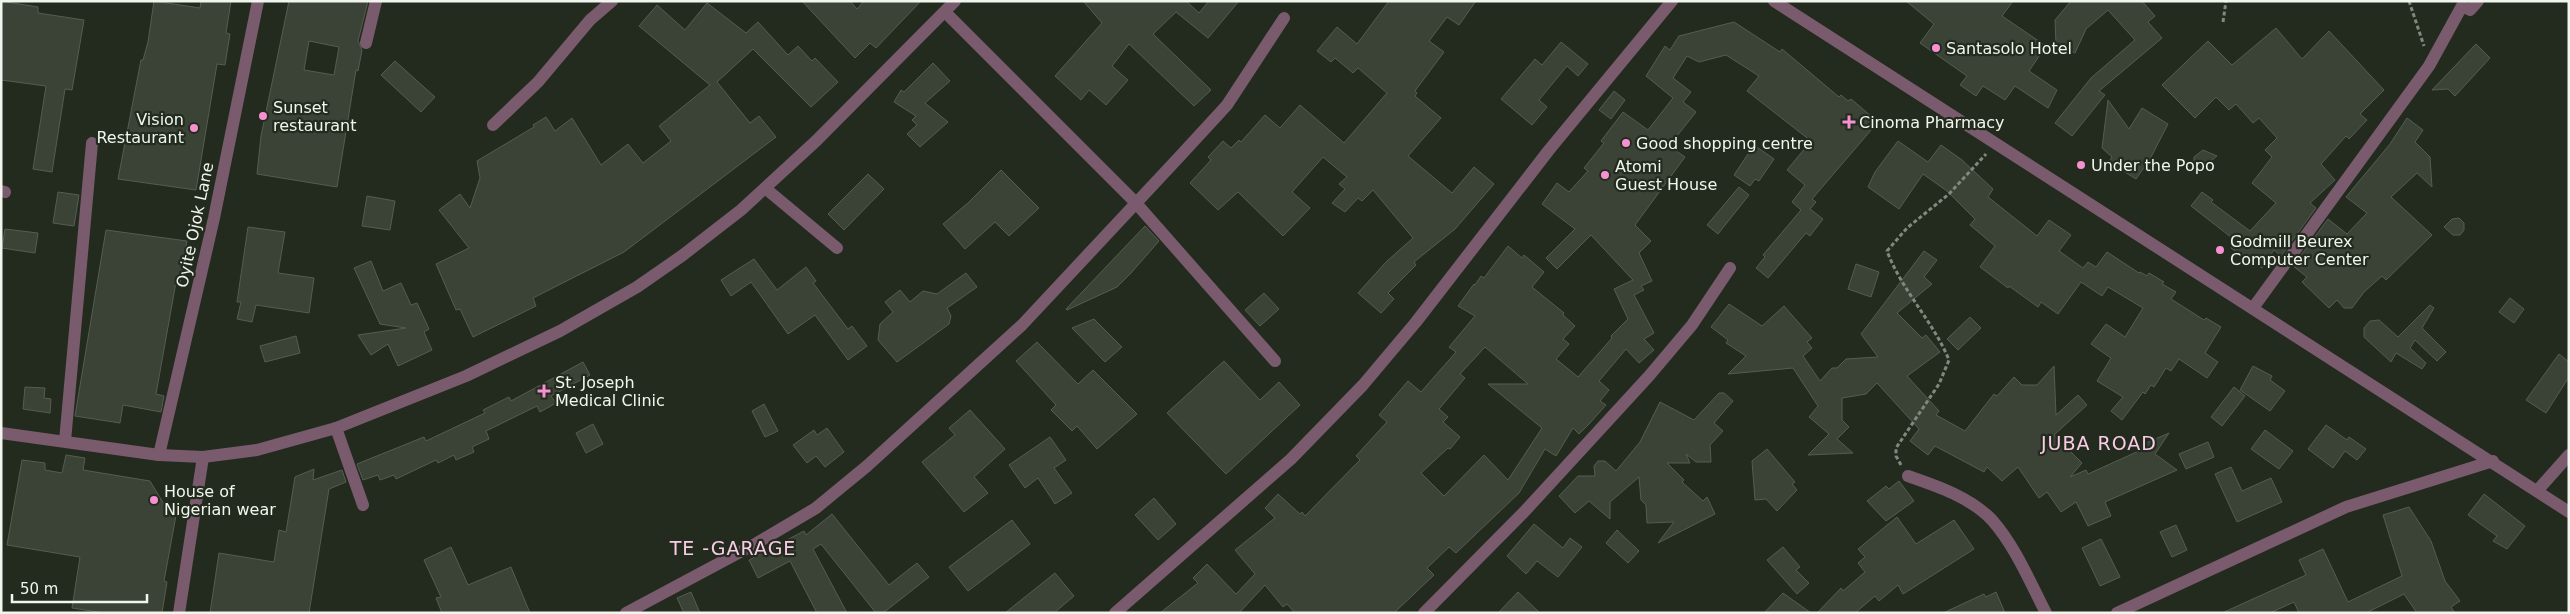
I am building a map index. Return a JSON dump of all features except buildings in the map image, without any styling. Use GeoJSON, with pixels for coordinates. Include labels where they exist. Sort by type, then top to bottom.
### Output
{"type":"FeatureCollection","features":[{"type":"Feature","properties":{"kind":"street","name":"Oyite Ojok Lane"},"geometry":{"type":"LineString","coordinates":[[159,455],[214,218],[258,1]]}},
{"type":"Feature","properties":{"kind":"street"},"geometry":{"type":"LineString","coordinates":[[366,43],[376,1]]}},
{"type":"Feature","properties":{"kind":"street"},"geometry":{"type":"LineString","coordinates":[[493,125],[538,82],[590,20],[612,1]]}},
{"type":"Feature","properties":{"kind":"street"},"geometry":{"type":"LineString","coordinates":[[1,433],[65,440],[159,455],[203,457],[257,450],[336,428],[466,376],[560,331],[636,286],[683,255],[741,210],[816,141],[946,13],[955,1]]}},
{"type":"Feature","properties":{"kind":"street"},"geometry":{"type":"LineString","coordinates":[[1115,613],[1291,459],[1363,385],[1416,322],[1549,150],[1672,1]]}},
{"type":"Feature","properties":{"kind":"street"},"geometry":{"type":"LineString","coordinates":[[1774,1],[1994,144],[2493,461],[2569,512]]}},
{"type":"Feature","properties":{"kind":"street"},"geometry":{"type":"LineString","coordinates":[[2253,308],[2429,66],[2462,6],[2470,10],[2478,1]]}},
{"type":"Feature","properties":{"kind":"street"},"geometry":{"type":"LineString","coordinates":[[946,13],[1135,202],[1275,361]]}},
{"type":"Feature","properties":{"kind":"street"},"geometry":{"type":"LineString","coordinates":[[626,613],[757,543],[816,508],[867,466],[1022,325],[1227,105],[1284,18]]}},
{"type":"Feature","properties":{"kind":"street"},"geometry":{"type":"LineString","coordinates":[[65,440],[92,143]]}},
{"type":"Feature","properties":{"kind":"street"},"geometry":{"type":"LineString","coordinates":[[765,188],[837,248]]}},
{"type":"Feature","properties":{"kind":"street"},"geometry":{"type":"LineString","coordinates":[[1424,613],[1524,512],[1649,376],[1692,325],[1730,268]]}},
{"type":"Feature","properties":{"kind":"street"},"geometry":{"type":"LineString","coordinates":[[336,428],[363,505]]}},
{"type":"Feature","properties":{"kind":"street"},"geometry":{"type":"LineString","coordinates":[[2537,491],[2569,455]]}},
{"type":"Feature","properties":{"kind":"street"},"geometry":{"type":"LineString","coordinates":[[179,613],[203,457]]}},
{"type":"Feature","properties":{"kind":"street"},"geometry":{"type":"LineString","coordinates":[[2117,613],[2346,507],[2493,461]]}},
{"type":"Feature","properties":{"kind":"street"},"geometry":{"type":"LineString","coordinates":[[1908,476],[1941,488],[1968,502],[1991,520],[2012,550],[2046,613]]}},
{"type":"Feature","properties":{"kind":"path"},"geometry":{"type":"LineString","coordinates":[[2223,22],[2226,1]]}},
{"type":"Feature","properties":{"kind":"path"},"geometry":{"type":"LineString","coordinates":[[2409,1],[2419,28],[2429,66]]}},
{"type":"Feature","properties":{"kind":"path"},"geometry":{"type":"LineString","coordinates":[[1908,476],[1896,456],[1896,448],[1940,384],[1949,360],[1940,340],[1895,273],[1887,251],[1907,228],[1949,194],[1994,144]]}},
{"type":"Feature","properties":{"kind":"place","name":"Santasolo Hotel"},"geometry":{"type":"Point","coordinates":[1936,48]}},
{"type":"Feature","properties":{"kind":"place","name":"Sunset restaurant"},"geometry":{"type":"Point","coordinates":[263,116]}},
{"type":"Feature","properties":{"kind":"place","name":"Cinoma Pharmacy"},"geometry":{"type":"Point","coordinates":[1849,122]}},
{"type":"Feature","properties":{"kind":"place","name":"Vision Restaurant"},"geometry":{"type":"Point","coordinates":[194,128]}},
{"type":"Feature","properties":{"kind":"place","name":"Good shopping centre"},"geometry":{"type":"Point","coordinates":[1626,143]}},
{"type":"Feature","properties":{"kind":"place","name":"Under the Popo"},"geometry":{"type":"Point","coordinates":[2081,165]}},
{"type":"Feature","properties":{"kind":"place","name":"Atomi Guest House"},"geometry":{"type":"Point","coordinates":[1605,175]}},
{"type":"Feature","properties":{"kind":"place","name":"Godmill Beurex Computer Center"},"geometry":{"type":"Point","coordinates":[2220,250]}},
{"type":"Feature","properties":{"kind":"place","name":"St. Joseph Medical Clinic"},"geometry":{"type":"Point","coordinates":[544,391]}},
{"type":"Feature","properties":{"kind":"place","name":"House of Nigerian wear"},"geometry":{"type":"Point","coordinates":[154,500]}},
{"type":"Feature","properties":{"kind":"district","name":"JUBA ROAD"},"geometry":{"type":"Point","coordinates":[2099,443]}},
{"type":"Feature","properties":{"kind":"district","name":"TE -GARAGE"},"geometry":{"type":"Point","coordinates":[733,548]}}]}
